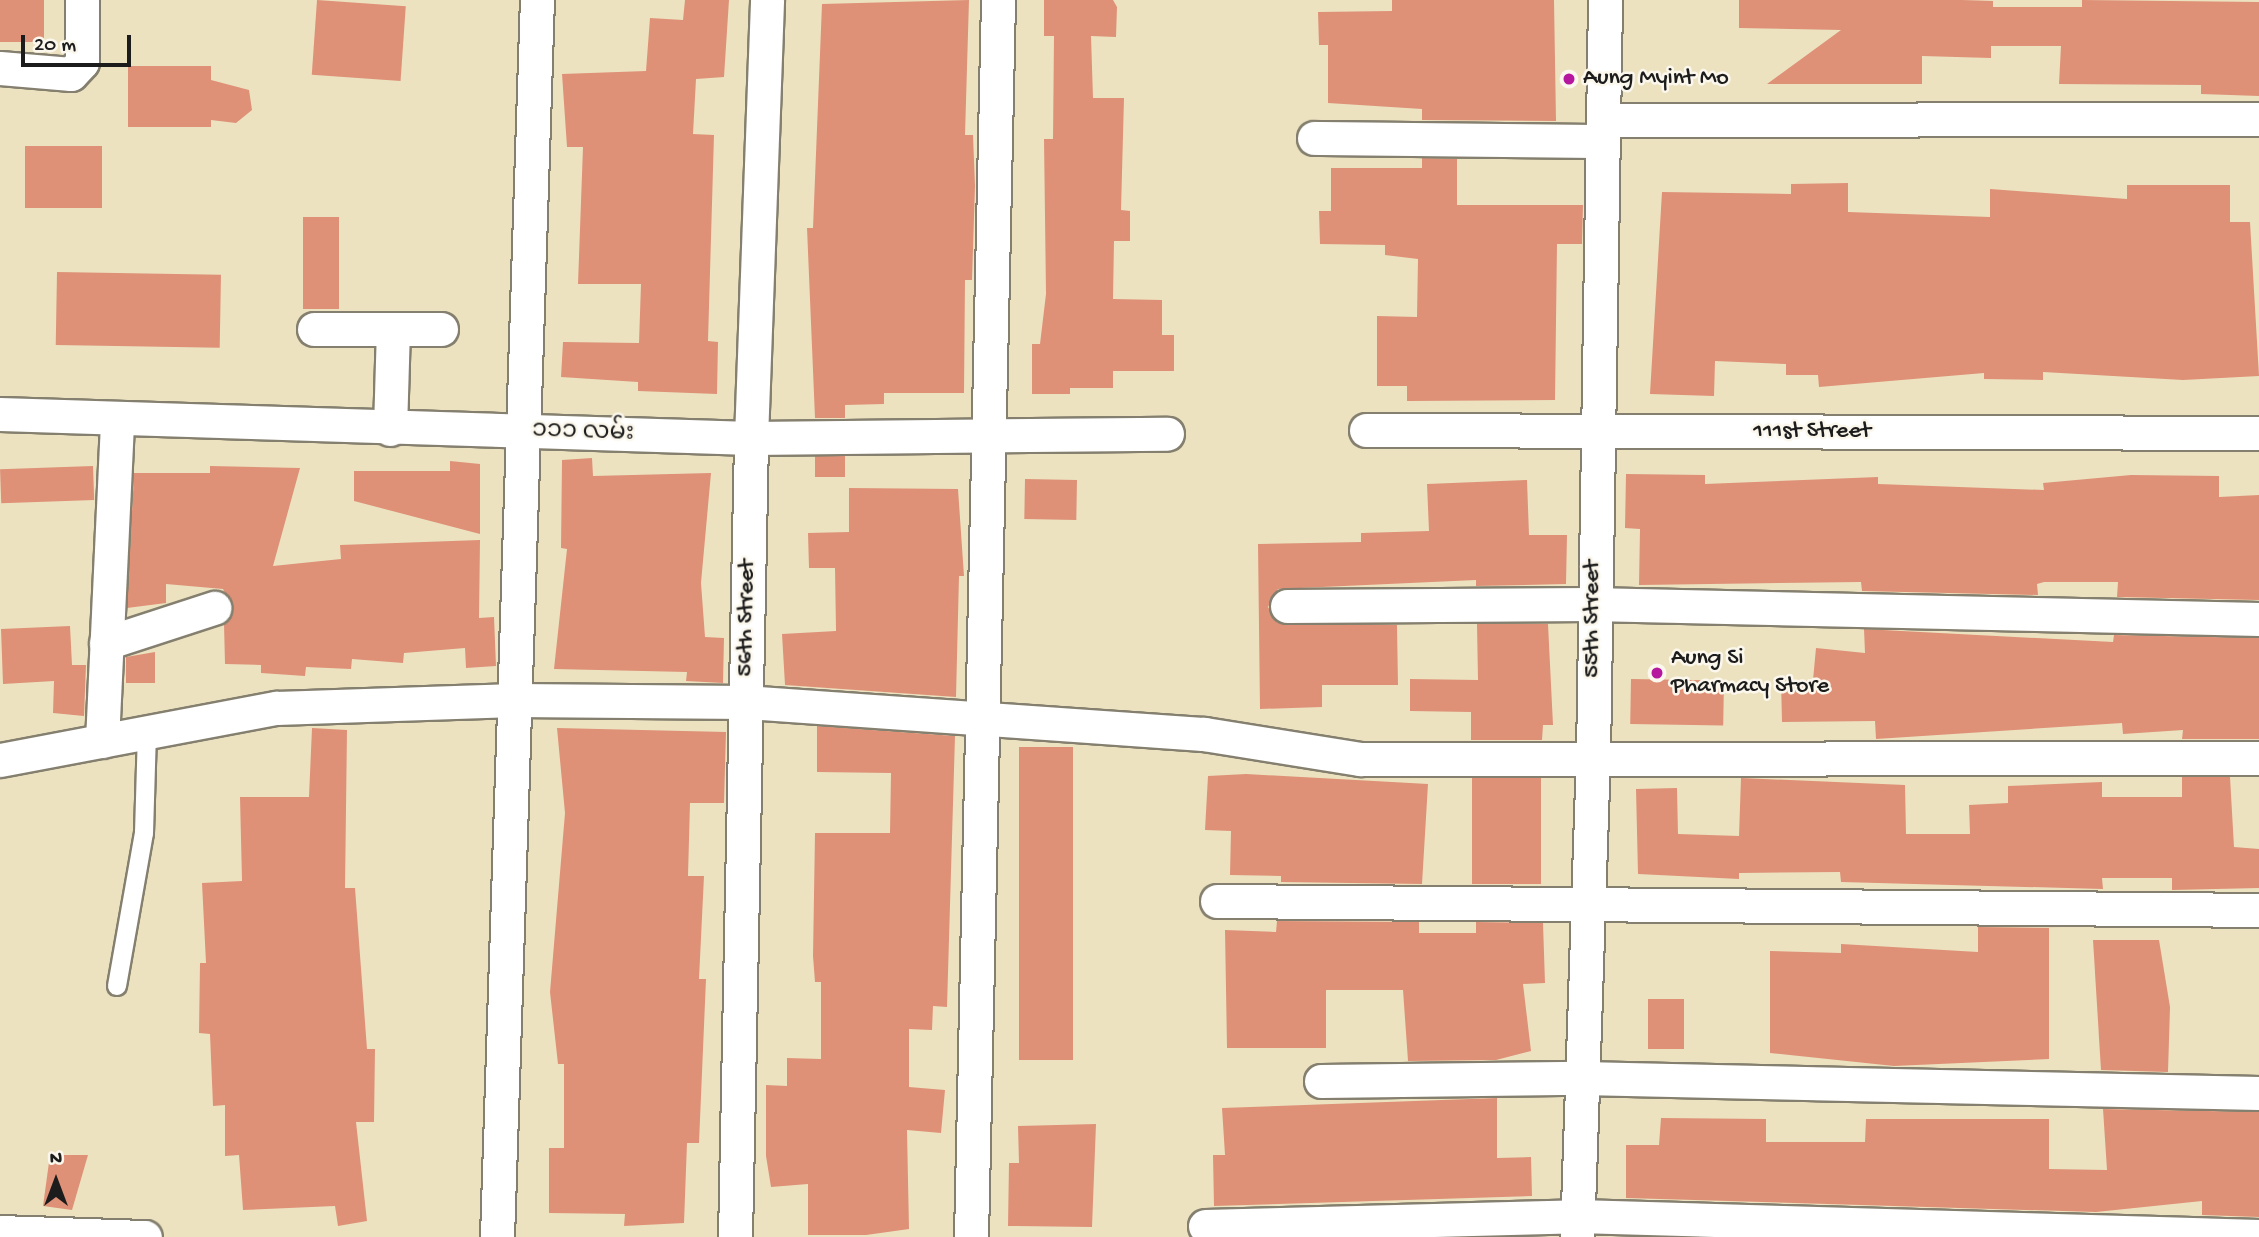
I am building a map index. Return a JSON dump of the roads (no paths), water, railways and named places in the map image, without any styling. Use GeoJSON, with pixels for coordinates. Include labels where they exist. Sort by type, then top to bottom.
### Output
{"type":"FeatureCollection","features":[{"type":"Feature","properties":{"kind":"street"},"geometry":{"type":"LineString","coordinates":[[0,68],[71,74],[82,62],[82,0]]}},
{"type":"Feature","properties":{"kind":"street"},"geometry":{"type":"LineString","coordinates":[[497,1237],[537,0]]}},
{"type":"Feature","properties":{"kind":"street","name":"56th Street"},"geometry":{"type":"LineString","coordinates":[[735,1237],[751,438],[767,0]]}},
{"type":"Feature","properties":{"kind":"street"},"geometry":{"type":"LineString","coordinates":[[971,1237],[985,436],[998,0]]}},
{"type":"Feature","properties":{"kind":"street","name":"55th Street"},"geometry":{"type":"LineString","coordinates":[[1577,1227],[1585,904],[1593,756],[1591,604],[1605,0]]}},
{"type":"Feature","properties":{"kind":"street"},"geometry":{"type":"LineString","coordinates":[[1314,138],[2259,119]]}},
{"type":"Feature","properties":{"kind":"street"},"geometry":{"type":"LineString","coordinates":[[314,329],[441,329]]}},
{"type":"Feature","properties":{"kind":"street"},"geometry":{"type":"LineString","coordinates":[[390,429],[393,330]]}},
{"type":"Feature","properties":{"kind":"street","name":"၁၁၁ လမ်း"},"geometry":{"type":"LineString","coordinates":[[0,414],[390,429],[751,438],[1167,434]]}},
{"type":"Feature","properties":{"kind":"street"},"geometry":{"type":"LineString","coordinates":[[102,741],[117,419]]}},
{"type":"Feature","properties":{"kind":"street","name":"111st Street"},"geometry":{"type":"LineString","coordinates":[[1366,430],[2259,433]]}},
{"type":"Feature","properties":{"kind":"street"},"geometry":{"type":"LineString","coordinates":[[1287,606],[1591,604],[2259,619]]}},
{"type":"Feature","properties":{"kind":"street"},"geometry":{"type":"LineString","coordinates":[[106,643],[214,608]]}},
{"type":"Feature","properties":{"kind":"street"},"geometry":{"type":"LineString","coordinates":[[0,760],[276,708],[514,700],[746,702],[1116,730],[1204,734],[1360,759],[1593,756],[2259,758]]}},
{"type":"Feature","properties":{"kind":"street"},"geometry":{"type":"LineString","coordinates":[[1217,901],[2259,910]]}},
{"type":"Feature","properties":{"kind":"street"},"geometry":{"type":"LineString","coordinates":[[1321,1081],[1582,1078],[2259,1093]]}},
{"type":"Feature","properties":{"kind":"street"},"geometry":{"type":"LineString","coordinates":[[1205,1226],[1577,1227],[2259,1236]]}},
{"type":"Feature","properties":{"kind":"street"},"geometry":{"type":"LineString","coordinates":[[0,1232],[145,1237]]}},
{"type":"Feature","properties":{"kind":"lane"},"geometry":{"type":"LineString","coordinates":[[117,986],[144,832],[147,732]]}},
{"type":"Feature","properties":{"kind":"place","name":"Aung Myint Mo"},"geometry":{"type":"Point","coordinates":[1569,79]}},
{"type":"Feature","properties":{"kind":"place","name":"Aung Si Pharmacy Store"},"geometry":{"type":"Point","coordinates":[1657,673]}}]}
